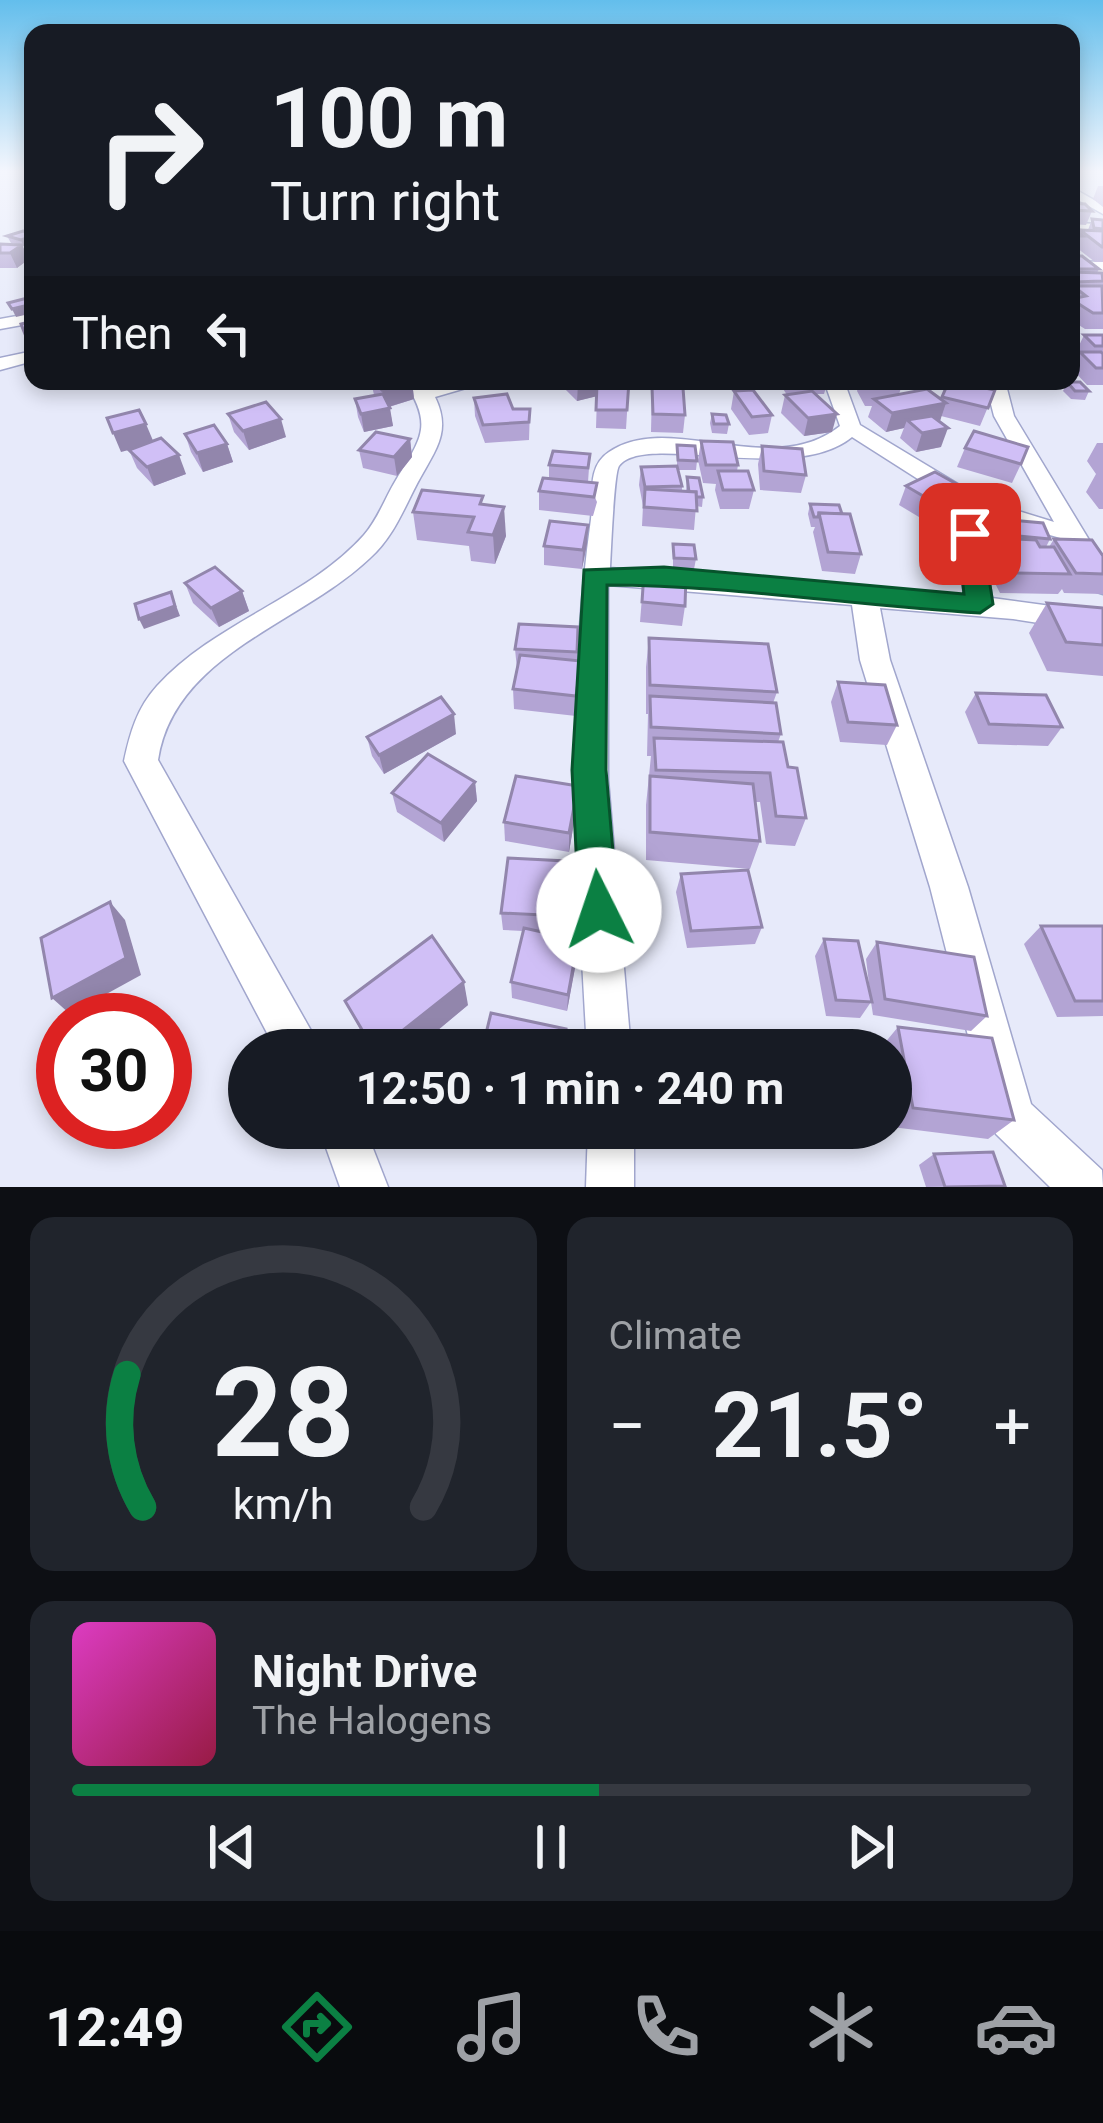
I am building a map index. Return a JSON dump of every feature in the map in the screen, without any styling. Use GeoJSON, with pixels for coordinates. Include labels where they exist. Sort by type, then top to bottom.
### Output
{"type":"FeatureCollection","features":[{"type":"Feature","properties":{"kind":"street"},"geometry":{"type":"LineString","coordinates":[[288,1029],[141,761],[140,736],[174,685],[354,559],[392,519],[404,486],[428,453],[435,427],[433,410],[420,390]]}},
{"type":"Feature","properties":{"kind":"street"},"geometry":{"type":"LineString","coordinates":[[837,390],[851,428],[896,451],[965,499],[1019,522],[1075,534]]}},
{"type":"Feature","properties":{"kind":"street"},"geometry":{"type":"LineString","coordinates":[[997,390],[1004,416],[1103,585]]}},
{"type":"Feature","properties":{"kind":"street"},"geometry":{"type":"LineString","coordinates":[[608,1029],[589,770],[594,576],[606,501],[604,472],[618,454],[644,447],[769,456],[841,441],[851,428]]}},
{"type":"Feature","properties":{"kind":"street"},"geometry":{"type":"LineString","coordinates":[[965,499],[980,604]]}},
{"type":"Feature","properties":{"kind":"street"},"geometry":{"type":"LineString","coordinates":[[594,576],[664,576],[865,598],[1024,607],[1103,623]]}},
{"type":"Feature","properties":{"kind":"street"},"geometry":{"type":"LineString","coordinates":[[865,598],[875,660],[949,887],[1012,1118],[1085,1187]]}},
{"type":"Feature","properties":{"kind":"street"},"geometry":{"type":"LineString","coordinates":[[350,1149],[364,1187]]}},
{"type":"Feature","properties":{"kind":"street"},"geometry":{"type":"LineString","coordinates":[[610,1187],[611,1149]]}},
{"type":"Feature","properties":{"kind":"building"},"geometry":{"type":"Polygon","coordinates":[[[1080,230],[1103,231],[1103,247],[1102,247],[1080,230]]]}},
{"type":"Feature","properties":{"kind":"building"},"geometry":{"type":"Polygon","coordinates":[[[0,244],[22,245],[0,253],[0,244]]]}},
{"type":"Feature","properties":{"kind":"building"},"geometry":{"type":"Polygon","coordinates":[[[1080,256],[1082,256],[1099,269],[1080,269],[1080,256]]]}},
{"type":"Feature","properties":{"kind":"building"},"geometry":{"type":"Polygon","coordinates":[[[1080,272],[1102,273],[1103,281],[1080,282],[1080,272]]]}},
{"type":"Feature","properties":{"kind":"building"},"geometry":{"type":"Polygon","coordinates":[[[1080,286],[1102,286],[1103,313],[1080,305],[1080,297],[1086,296],[1080,286]]]}},
{"type":"Feature","properties":{"kind":"building"},"geometry":{"type":"Polygon","coordinates":[[[24,299],[24,306],[12,309],[8,303],[24,299]]]}},
{"type":"Feature","properties":{"kind":"building"},"geometry":{"type":"Polygon","coordinates":[[[1084,335],[1103,335],[1103,346],[1095,346],[1084,335]]]}},
{"type":"Feature","properties":{"kind":"building"},"geometry":{"type":"Polygon","coordinates":[[[1080,352],[1101,352],[1103,368],[1096,368],[1080,352]]]}},
{"type":"Feature","properties":{"kind":"building"},"geometry":{"type":"Polygon","coordinates":[[[597,390],[628,390],[627,410],[596,410],[597,390]]]}},
{"type":"Feature","properties":{"kind":"building"},"geometry":{"type":"Polygon","coordinates":[[[652,390],[683,390],[685,415],[653,414],[652,390]]]}},
{"type":"Feature","properties":{"kind":"building"},"geometry":{"type":"Polygon","coordinates":[[[753,390],[772,415],[752,417],[734,391],[753,390]]]}},
{"type":"Feature","properties":{"kind":"building"},"geometry":{"type":"Polygon","coordinates":[[[928,390],[946,403],[892,413],[874,399],[928,390]]]}},
{"type":"Feature","properties":{"kind":"building"},"geometry":{"type":"Polygon","coordinates":[[[945,390],[995,390],[988,408],[942,397],[945,390]]]}},
{"type":"Feature","properties":{"kind":"building"},"geometry":{"type":"Polygon","coordinates":[[[812,391],[837,414],[808,418],[785,395],[812,391]]]}},
{"type":"Feature","properties":{"kind":"building"},"geometry":{"type":"Polygon","coordinates":[[[383,394],[390,408],[361,414],[355,399],[383,394]]]}},
{"type":"Feature","properties":{"kind":"building"},"geometry":{"type":"Polygon","coordinates":[[[507,394],[513,409],[530,409],[529,422],[483,425],[474,398],[507,394]]]}},
{"type":"Feature","properties":{"kind":"building"},"geometry":{"type":"Polygon","coordinates":[[[266,402],[281,419],[243,431],[228,414],[266,402]]]}},
{"type":"Feature","properties":{"kind":"building"},"geometry":{"type":"Polygon","coordinates":[[[139,410],[146,424],[113,433],[107,418],[139,410]]]}},
{"type":"Feature","properties":{"kind":"building"},"geometry":{"type":"Polygon","coordinates":[[[712,414],[726,415],[729,424],[714,424],[712,414]]]}},
{"type":"Feature","properties":{"kind":"building"},"geometry":{"type":"Polygon","coordinates":[[[932,416],[948,428],[922,433],[907,420],[932,416]]]}},
{"type":"Feature","properties":{"kind":"building"},"geometry":{"type":"Polygon","coordinates":[[[214,425],[227,444],[197,453],[185,434],[214,425]]]}},
{"type":"Feature","properties":{"kind":"building"},"geometry":{"type":"Polygon","coordinates":[[[974,431],[1028,447],[1021,464],[965,448],[974,431]]]}},
{"type":"Feature","properties":{"kind":"building"},"geometry":{"type":"Polygon","coordinates":[[[376,432],[410,439],[394,457],[359,450],[376,432]]]}},
{"type":"Feature","properties":{"kind":"building"},"geometry":{"type":"Polygon","coordinates":[[[161,438],[179,455],[147,467],[129,450],[161,438]]]}},
{"type":"Feature","properties":{"kind":"building"},"geometry":{"type":"Polygon","coordinates":[[[701,441],[733,442],[738,465],[706,465],[701,441]]]}},
{"type":"Feature","properties":{"kind":"building"},"geometry":{"type":"Polygon","coordinates":[[[677,445],[695,446],[697,461],[678,460],[677,445]]]}},
{"type":"Feature","properties":{"kind":"building"},"geometry":{"type":"Polygon","coordinates":[[[762,446],[802,449],[806,475],[764,471],[762,446]]]}},
{"type":"Feature","properties":{"kind":"building"},"geometry":{"type":"Polygon","coordinates":[[[553,451],[590,454],[588,468],[549,465],[553,451]]]}},
{"type":"Feature","properties":{"kind":"building"},"geometry":{"type":"Polygon","coordinates":[[[677,466],[682,486],[645,487],[641,467],[677,466]]]}},
{"type":"Feature","properties":{"kind":"building"},"geometry":{"type":"Polygon","coordinates":[[[718,471],[748,471],[754,490],[723,490],[718,471]]]}},
{"type":"Feature","properties":{"kind":"building"},"geometry":{"type":"Polygon","coordinates":[[[935,472],[971,492],[942,507],[906,486],[935,472]]]}},
{"type":"Feature","properties":{"kind":"building"},"geometry":{"type":"Polygon","coordinates":[[[687,477],[699,478],[703,497],[689,492],[687,477]]]}},
{"type":"Feature","properties":{"kind":"building"},"geometry":{"type":"Polygon","coordinates":[[[543,478],[597,483],[594,497],[539,491],[543,478]]]}},
{"type":"Feature","properties":{"kind":"building"},"geometry":{"type":"Polygon","coordinates":[[[645,489],[696,492],[697,511],[644,507],[645,489]]]}},
{"type":"Feature","properties":{"kind":"building"},"geometry":{"type":"Polygon","coordinates":[[[422,490],[483,496],[480,504],[504,507],[493,535],[468,532],[474,517],[413,512],[422,490]]]}},
{"type":"Feature","properties":{"kind":"building"},"geometry":{"type":"Polygon","coordinates":[[[810,504],[839,505],[842,514],[814,517],[810,504]]]}},
{"type":"Feature","properties":{"kind":"building"},"geometry":{"type":"Polygon","coordinates":[[[819,513],[850,514],[861,554],[828,552],[819,513]]]}},
{"type":"Feature","properties":{"kind":"building"},"geometry":{"type":"Polygon","coordinates":[[[990,518],[1043,523],[1050,539],[996,534],[990,518]]]}},
{"type":"Feature","properties":{"kind":"building"},"geometry":{"type":"Polygon","coordinates":[[[550,521],[588,525],[583,550],[544,546],[550,521]]]}},
{"type":"Feature","properties":{"kind":"building"},"geometry":{"type":"Polygon","coordinates":[[[991,538],[1036,540],[1040,547],[1054,547],[1070,574],[1011,573],[991,538]]]}},
{"type":"Feature","properties":{"kind":"building"},"geometry":{"type":"Polygon","coordinates":[[[1054,539],[1092,540],[1103,556],[1103,574],[1076,573],[1054,539]]]}},
{"type":"Feature","properties":{"kind":"building"},"geometry":{"type":"Polygon","coordinates":[[[673,544],[694,545],[696,559],[674,558],[673,544]]]}},
{"type":"Feature","properties":{"kind":"building"},"geometry":{"type":"Polygon","coordinates":[[[215,567],[242,591],[211,608],[185,583],[215,567]]]}},
{"type":"Feature","properties":{"kind":"building"},"geometry":{"type":"Polygon","coordinates":[[[644,572],[686,576],[685,606],[642,602],[644,572]]]}},
{"type":"Feature","properties":{"kind":"building"},"geometry":{"type":"Polygon","coordinates":[[[171,592],[175,606],[139,619],[135,604],[171,592]]]}},
{"type":"Feature","properties":{"kind":"building"},"geometry":{"type":"Polygon","coordinates":[[[1047,603],[1103,608],[1103,645],[1066,642],[1047,603]]]}},
{"type":"Feature","properties":{"kind":"building"},"geometry":{"type":"Polygon","coordinates":[[[519,624],[578,627],[577,652],[515,649],[519,624]]]}},
{"type":"Feature","properties":{"kind":"building"},"geometry":{"type":"Polygon","coordinates":[[[649,638],[768,644],[777,692],[650,685],[649,638]]]}},
{"type":"Feature","properties":{"kind":"building"},"geometry":{"type":"Polygon","coordinates":[[[520,655],[581,661],[576,696],[513,689],[520,655]]]}},
{"type":"Feature","properties":{"kind":"building"},"geometry":{"type":"Polygon","coordinates":[[[838,682],[885,685],[897,725],[848,722],[838,682]]]}},
{"type":"Feature","properties":{"kind":"building"},"geometry":{"type":"Polygon","coordinates":[[[976,693],[1046,695],[1062,727],[989,724],[976,693]]]}},
{"type":"Feature","properties":{"kind":"building"},"geometry":{"type":"Polygon","coordinates":[[[650,696],[776,703],[781,734],[651,727],[650,696]]]}},
{"type":"Feature","properties":{"kind":"building"},"geometry":{"type":"Polygon","coordinates":[[[441,697],[454,714],[379,755],[367,737],[441,697]]]}},
{"type":"Feature","properties":{"kind":"building"},"geometry":{"type":"Polygon","coordinates":[[[654,738],[783,742],[788,767],[797,768],[806,818],[776,816],[770,773],[656,770],[654,738]]]}},
{"type":"Feature","properties":{"kind":"building"},"geometry":{"type":"Polygon","coordinates":[[[428,754],[475,782],[441,823],[392,793],[428,754]]]}},
{"type":"Feature","properties":{"kind":"building"},"geometry":{"type":"Polygon","coordinates":[[[516,776],[578,786],[569,833],[504,822],[516,776]]]}},
{"type":"Feature","properties":{"kind":"building"},"geometry":{"type":"Polygon","coordinates":[[[650,776],[753,784],[760,841],[650,832],[650,776]]]}},
{"type":"Feature","properties":{"kind":"building"},"geometry":{"type":"Polygon","coordinates":[[[508,858],[566,861],[563,916],[501,913],[508,858]]]}},
{"type":"Feature","properties":{"kind":"building"},"geometry":{"type":"Polygon","coordinates":[[[748,870],[762,927],[691,931],[681,874],[748,870]]]}},
{"type":"Feature","properties":{"kind":"building"},"geometry":{"type":"Polygon","coordinates":[[[110,902],[126,958],[61,993],[51,993],[41,938],[110,902]]]}},
{"type":"Feature","properties":{"kind":"building"},"geometry":{"type":"Polygon","coordinates":[[[1041,926],[1103,926],[1103,1001],[1075,1001],[1041,926]]]}},
{"type":"Feature","properties":{"kind":"building"},"geometry":{"type":"Polygon","coordinates":[[[524,928],[578,940],[568,995],[511,982],[524,928]]]}},
{"type":"Feature","properties":{"kind":"building"},"geometry":{"type":"Polygon","coordinates":[[[432,936],[464,982],[405,1029],[362,1029],[345,1001],[432,936]]]}},
{"type":"Feature","properties":{"kind":"building"},"geometry":{"type":"Polygon","coordinates":[[[824,939],[858,941],[872,1002],[836,1000],[824,939]]]}},
{"type":"Feature","properties":{"kind":"building"},"geometry":{"type":"Polygon","coordinates":[[[877,942],[974,957],[987,1016],[885,999],[877,942]]]}},
{"type":"Feature","properties":{"kind":"building"},"geometry":{"type":"Polygon","coordinates":[[[491,1013],[566,1029],[487,1029],[491,1013]]]}},
{"type":"Feature","properties":{"kind":"building"},"geometry":{"type":"Polygon","coordinates":[[[898,1027],[992,1038],[1014,1120],[913,1108],[912,1029],[898,1027]]]}},
{"type":"Feature","properties":{"kind":"building"},"geometry":{"type":"Polygon","coordinates":[[[993,1152],[1005,1186],[945,1187],[934,1154],[993,1152]]]}},
{"type":"Feature","properties":{"kind":"route"},"geometry":{"type":"LineString","coordinates":[[599,910],[589,770],[594,576],[664,576],[865,598],[980,604],[970,534]]}}]}
